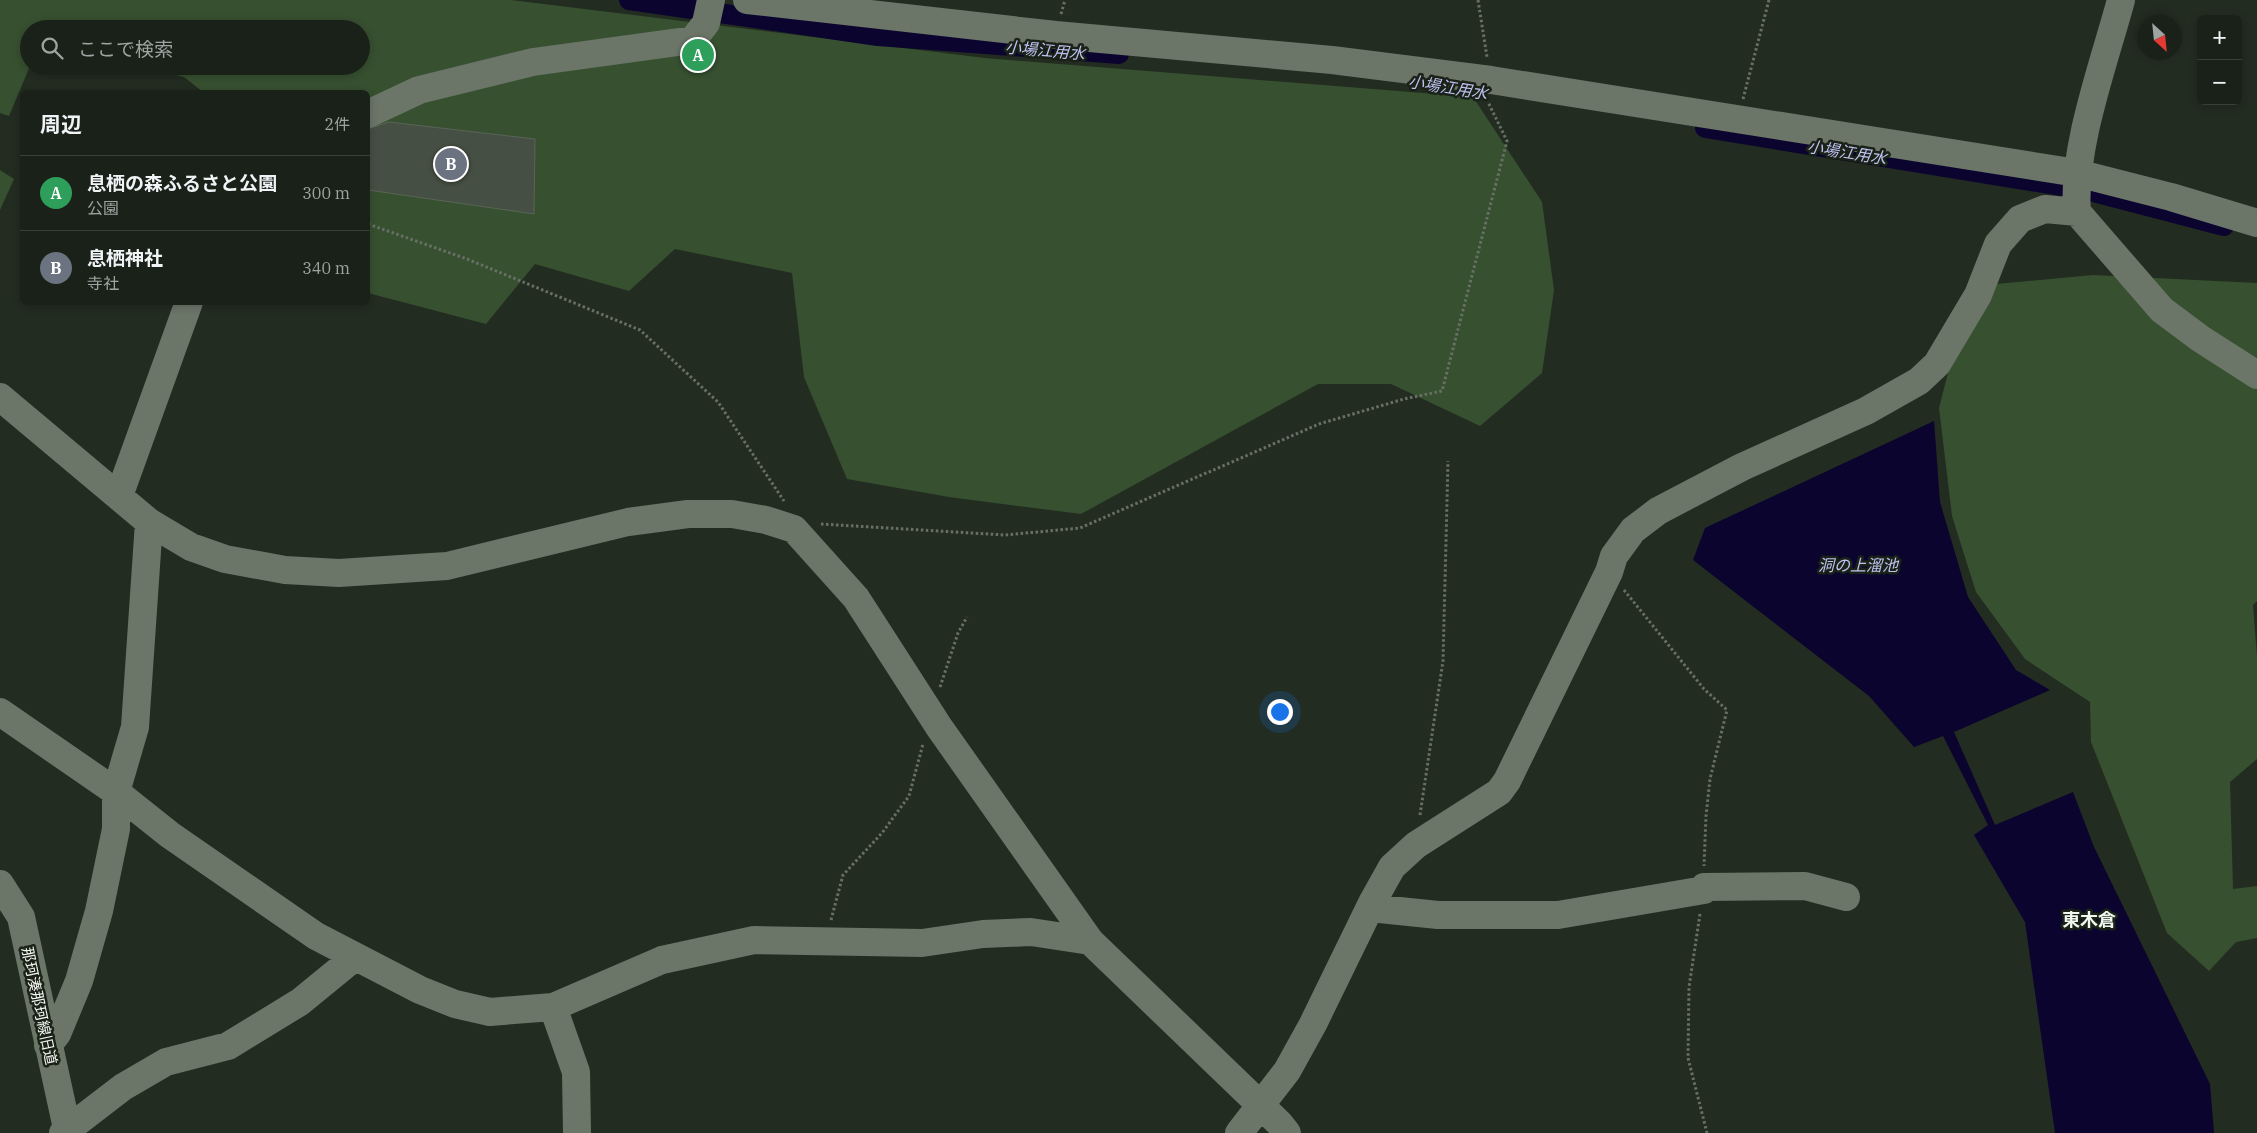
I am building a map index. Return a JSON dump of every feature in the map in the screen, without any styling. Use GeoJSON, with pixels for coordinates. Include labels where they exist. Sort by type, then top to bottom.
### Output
{"type":"FeatureCollection","features":[{"type":"Feature","properties":{"kind":"street"},"geometry":{"type":"LineString","coordinates":[[747,0],[1047,34],[1332,60],[1489,90],[1738,120],[2077,190],[2171,197],[2257,223]]}},
{"type":"Feature","properties":{"kind":"street"},"geometry":{"type":"LineString","coordinates":[[2121,0],[2093,100],[2077,190],[2162,310],[2201,339],[2257,375]]}},
{"type":"Feature","properties":{"kind":"street"},"geometry":{"type":"LineString","coordinates":[[370,113],[419,90],[533,62],[693,40],[709,9]]}},
{"type":"Feature","properties":{"kind":"street"},"geometry":{"type":"LineString","coordinates":[[1239,1133],[1288,1070],[1392,867],[1416,845],[1498,792],[1507,781],[1609,572],[1614,556],[1633,530],[1658,511],[1742,467],[1866,411],[1920,381],[1937,364],[1978,295],[1998,244],[2020,219],[2045,209],[2077,190]]}},
{"type":"Feature","properties":{"kind":"street"},"geometry":{"type":"LineString","coordinates":[[119,496],[188,305]]}},
{"type":"Feature","properties":{"kind":"street"},"geometry":{"type":"LineString","coordinates":[[0,397],[149,522],[191,547],[225,559],[285,570],[339,573],[447,566],[628,522],[688,514],[732,514],[796,526],[856,598],[931,715],[1090,941],[1286,1133]]}},
{"type":"Feature","properties":{"kind":"street"},"geometry":{"type":"LineString","coordinates":[[48,1045],[57,1034],[79,981],[99,911],[116,829],[116,792],[135,727],[149,522]]}},
{"type":"Feature","properties":{"kind":"street"},"geometry":{"type":"LineString","coordinates":[[0,712],[116,792],[170,835],[316,936],[420,990],[455,1004],[490,1012],[553,1007],[662,960],[754,940],[922,943],[983,934],[1031,932],[1090,941]]}},
{"type":"Feature","properties":{"kind":"street","name":"那珂湊那珂線旧道"},"geometry":{"type":"LineString","coordinates":[[0,884],[20,917],[66,1132]]}},
{"type":"Feature","properties":{"kind":"street"},"geometry":{"type":"LineString","coordinates":[[1370,908],[1438,915],[1558,915],[1704,890],[1704,887],[1806,886],[1846,897]]}},
{"type":"Feature","properties":{"kind":"street"},"geometry":{"type":"LineString","coordinates":[[66,1132],[124,1087],[166,1062],[228,1046],[300,1002],[355,957]]}},
{"type":"Feature","properties":{"kind":"street"},"geometry":{"type":"LineString","coordinates":[[553,1007],[576,1072],[577,1133]]}},
{"type":"Feature","properties":{"kind":"path"},"geometry":{"type":"LineString","coordinates":[[370,225],[467,259],[640,330],[718,402],[796,526],[1005,535],[1080,528],[1319,424],[1404,399],[1442,391],[1507,141],[1489,90],[1478,0]]}},
{"type":"Feature","properties":{"kind":"path"},"geometry":{"type":"LineString","coordinates":[[1738,120],[1769,0]]}},
{"type":"Feature","properties":{"kind":"path"},"geometry":{"type":"LineString","coordinates":[[1416,845],[1443,660],[1448,461]]}},
{"type":"Feature","properties":{"kind":"path"},"geometry":{"type":"LineString","coordinates":[[1609,572],[1704,689],[1727,710],[1710,779],[1706,816],[1704,887],[1689,988],[1688,1058],[1707,1133]]}},
{"type":"Feature","properties":{"kind":"path"},"geometry":{"type":"LineString","coordinates":[[826,940],[843,875],[882,833],[909,796],[931,715],[958,633],[966,617]]}},
{"type":"Feature","properties":{"kind":"green space"},"geometry":{"type":"Polygon","coordinates":[[[0,0],[511,0],[985,58],[1473,97],[1542,202],[1554,290],[1542,373],[1480,426],[1391,384],[1318,384],[1081,514],[949,497],[847,479],[804,377],[792,273],[675,249],[629,291],[535,264],[486,324],[370,294],[370,90],[200,90],[184,77],[176,75],[370,75],[370,20],[20,20],[20,75],[26,75],[9,116],[0,113],[0,0]]]}},
{"type":"Feature","properties":{"kind":"green space"},"geometry":{"type":"Polygon","coordinates":[[[0,170],[14,179],[0,210],[0,170]]]}},
{"type":"Feature","properties":{"kind":"green space"},"geometry":{"type":"Polygon","coordinates":[[[2093,275],[2257,283],[2257,601],[2253,605],[2257,656],[2257,759],[2230,782],[2233,889],[2257,886],[2257,938],[2236,942],[2209,971],[2167,933],[2091,742],[2090,702],[2025,659],[1976,592],[1952,516],[1939,408],[1951,361],[1996,284],[2093,275]]]}},
{"type":"Feature","properties":{"kind":"water","name":"洞の上溜池"},"geometry":{"type":"Polygon","coordinates":[[[1934,421],[1940,502],[1968,597],[2016,670],[2050,690],[1954,732],[1995,825],[2073,792],[2094,847],[2210,1084],[2214,1133],[2055,1133],[2025,922],[1974,835],[1988,825],[1943,736],[1914,747],[1869,696],[1693,560],[1705,528],[1934,421]]]}},
{"type":"Feature","properties":{"kind":"building"},"geometry":{"type":"Polygon","coordinates":[[[389,122],[535,139],[534,214],[370,190],[370,128],[389,122]]]}},
{"type":"Feature","properties":{"kind":"waterway","name":"小場江用水"},"geometry":{"type":"LineString","coordinates":[[629,0],[878,36],[1119,54]]}},
{"type":"Feature","properties":{"kind":"waterway","name":"小場江用水"},"geometry":{"type":"LineString","coordinates":[[1705,128],[2086,190],[2224,226]]}},
{"type":"Feature","properties":{"kind":"place","name":"息栖の森ふるさと公園"},"geometry":{"type":"Point","coordinates":[698,55]}},
{"type":"Feature","properties":{"kind":"place","name":"息栖神社"},"geometry":{"type":"Point","coordinates":[451,164]}},
{"type":"Feature","properties":{"kind":"district","name":"東木倉"},"geometry":{"type":"Point","coordinates":[2089,920]}}]}
